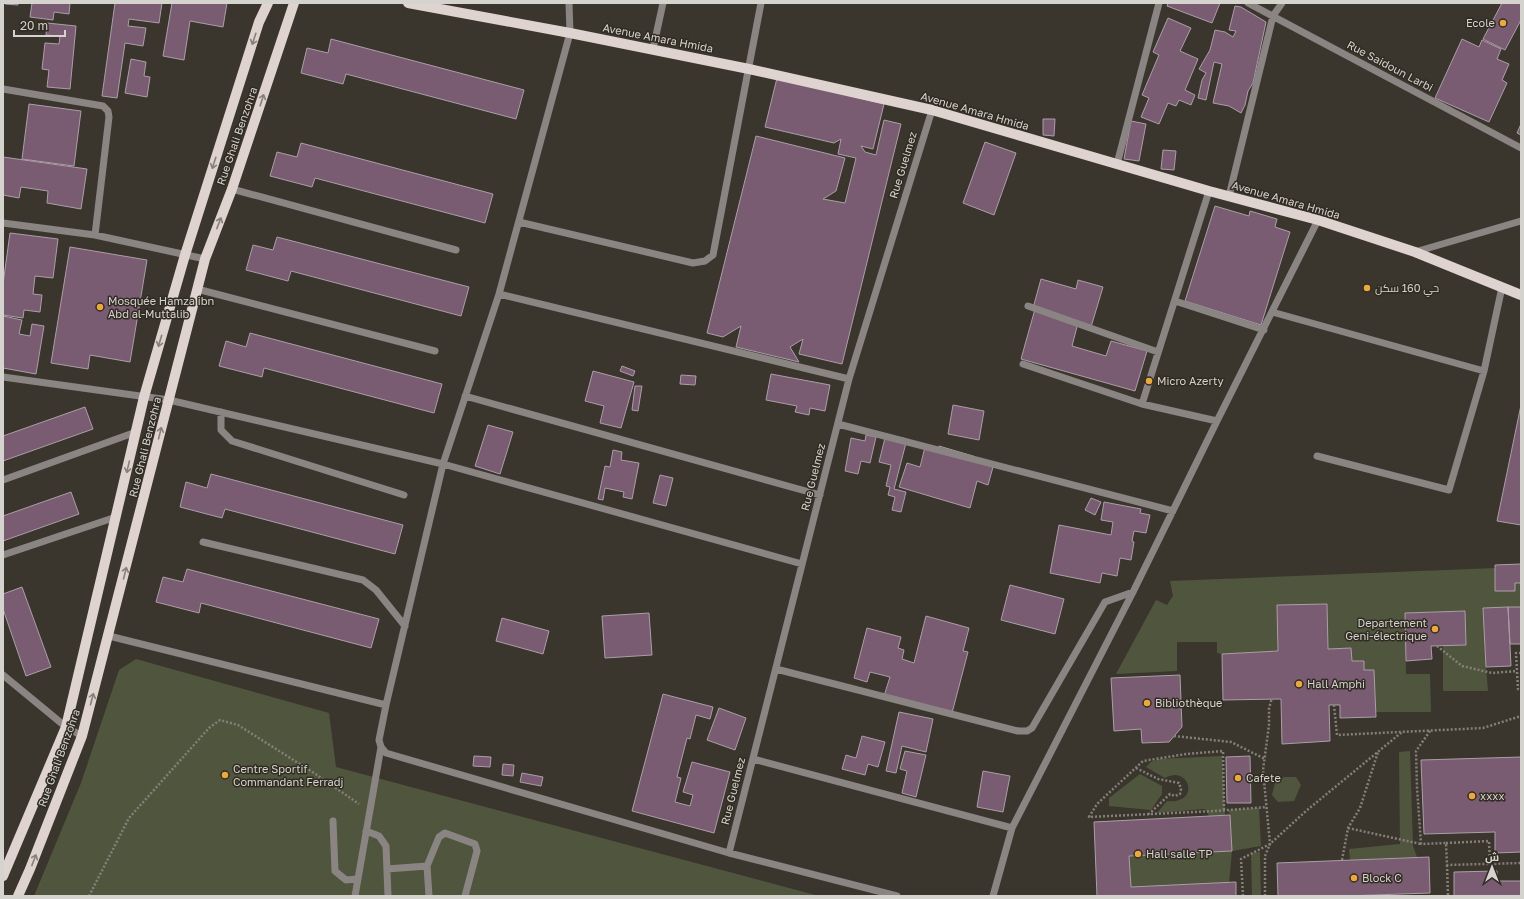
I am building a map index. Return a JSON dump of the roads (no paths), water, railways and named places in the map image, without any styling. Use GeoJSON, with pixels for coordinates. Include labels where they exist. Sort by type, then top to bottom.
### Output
{"type":"FeatureCollection","features":[{"type":"Feature","properties":{"kind":"main road","name":"Rue Ghali Benzohra"},"geometry":{"type":"LineString","coordinates":[[3,876],[66,727],[144,397],[185,255],[257,29],[268,3]]}},
{"type":"Feature","properties":{"kind":"main road","name":"Rue Ghali Benzohra"},"geometry":{"type":"LineString","coordinates":[[18,896],[82,736],[205,259],[232,188],[294,3]]}},
{"type":"Feature","properties":{"kind":"main road","name":"Avenue Amara Hmida"},"geometry":{"type":"LineString","coordinates":[[408,3],[654,49],[932,110],[1229,196],[1318,220],[1415,252],[1521,295]]}},
{"type":"Feature","properties":{"kind":"street"},"geometry":{"type":"LineString","coordinates":[[569,3],[570,33],[519,222],[499,294],[443,464],[386,705],[379,740],[381,747],[386,753],[729,853],[897,896]]}},
{"type":"Feature","properties":{"kind":"street"},"geometry":{"type":"LineString","coordinates":[[654,49],[663,3]]}},
{"type":"Feature","properties":{"kind":"street"},"geometry":{"type":"LineString","coordinates":[[519,222],[693,263],[705,261],[713,255],[761,3]]}},
{"type":"Feature","properties":{"kind":"street"},"geometry":{"type":"LineString","coordinates":[[1117,164],[1159,3]]}},
{"type":"Feature","properties":{"kind":"street","name":"Rue Saidoun Larbi"},"geometry":{"type":"LineString","coordinates":[[1248,3],[1521,148]]}},
{"type":"Feature","properties":{"kind":"street"},"geometry":{"type":"LineString","coordinates":[[1229,196],[1273,16],[1282,3]]}},
{"type":"Feature","properties":{"kind":"street"},"geometry":{"type":"LineString","coordinates":[[3,89],[103,106],[108,111],[109,117],[95,234]]}},
{"type":"Feature","properties":{"kind":"street","name":"Rue Guelmez"},"geometry":{"type":"LineString","coordinates":[[729,853],[849,379],[932,110]]}},
{"type":"Feature","properties":{"kind":"street"},"geometry":{"type":"LineString","coordinates":[[232,188],[456,250]]}},
{"type":"Feature","properties":{"kind":"street"},"geometry":{"type":"LineString","coordinates":[[1142,404],[1209,190]]}},
{"type":"Feature","properties":{"kind":"street"},"geometry":{"type":"LineString","coordinates":[[993,896],[1012,828],[1133,592],[1318,220]]}},
{"type":"Feature","properties":{"kind":"street"},"geometry":{"type":"LineString","coordinates":[[1415,252],[1521,221]]}},
{"type":"Feature","properties":{"kind":"street"},"geometry":{"type":"LineString","coordinates":[[3,222],[95,234],[205,259]]}},
{"type":"Feature","properties":{"kind":"street"},"geometry":{"type":"LineString","coordinates":[[1317,456],[1449,490],[1484,372],[1502,287]]}},
{"type":"Feature","properties":{"kind":"street"},"geometry":{"type":"LineString","coordinates":[[198,289],[435,351]]}},
{"type":"Feature","properties":{"kind":"street"},"geometry":{"type":"LineString","coordinates":[[499,294],[849,379]]}},
{"type":"Feature","properties":{"kind":"street"},"geometry":{"type":"LineString","coordinates":[[1175,301],[1264,330]]}},
{"type":"Feature","properties":{"kind":"street"},"geometry":{"type":"LineString","coordinates":[[1028,306],[1158,352]]}},
{"type":"Feature","properties":{"kind":"street"},"geometry":{"type":"LineString","coordinates":[[1272,312],[1484,372]]}},
{"type":"Feature","properties":{"kind":"street"},"geometry":{"type":"LineString","coordinates":[[1023,364],[1142,404],[1217,421]]}},
{"type":"Feature","properties":{"kind":"street"},"geometry":{"type":"LineString","coordinates":[[3,376],[169,400],[443,464],[802,564]]}},
{"type":"Feature","properties":{"kind":"street"},"geometry":{"type":"LineString","coordinates":[[465,396],[820,494]]}},
{"type":"Feature","properties":{"kind":"street"},"geometry":{"type":"LineString","coordinates":[[221,412],[221,430],[232,441],[404,494]]}},
{"type":"Feature","properties":{"kind":"street"},"geometry":{"type":"LineString","coordinates":[[838,424],[1173,512]]}},
{"type":"Feature","properties":{"kind":"street"},"geometry":{"type":"LineString","coordinates":[[3,480],[136,432]]}},
{"type":"Feature","properties":{"kind":"street"},"geometry":{"type":"LineString","coordinates":[[3,554],[116,517]]}},
{"type":"Feature","properties":{"kind":"street"},"geometry":{"type":"LineString","coordinates":[[204,542],[364,580],[376,590],[405,626]]}},
{"type":"Feature","properties":{"kind":"street"},"geometry":{"type":"LineString","coordinates":[[776,669],[1018,731],[1027,731],[1032,728],[1105,602],[1133,592]]}},
{"type":"Feature","properties":{"kind":"street"},"geometry":{"type":"LineString","coordinates":[[109,636],[386,705]]}},
{"type":"Feature","properties":{"kind":"street"},"geometry":{"type":"LineString","coordinates":[[3,675],[66,727],[82,736]]}},
{"type":"Feature","properties":{"kind":"street"},"geometry":{"type":"LineString","coordinates":[[355,896],[381,747]]}},
{"type":"Feature","properties":{"kind":"street"},"geometry":{"type":"LineString","coordinates":[[753,759],[1012,828]]}},
{"type":"Feature","properties":{"kind":"street"},"geometry":{"type":"LineString","coordinates":[[333,821],[335,871],[346,880],[357,879]]}},
{"type":"Feature","properties":{"kind":"street"},"geometry":{"type":"LineString","coordinates":[[366,831],[379,836],[386,846],[388,896]]}},
{"type":"Feature","properties":{"kind":"street"},"geometry":{"type":"LineString","coordinates":[[429,896],[427,866],[439,837],[444,833],[475,844],[477,850],[465,896]]}},
{"type":"Feature","properties":{"kind":"street"},"geometry":{"type":"LineString","coordinates":[[387,869],[427,866]]}},
{"type":"Feature","properties":{"kind":"place","name":"Ecole"},"geometry":{"type":"Point","coordinates":[1503,23]}},
{"type":"Feature","properties":{"kind":"place","name":"حي 160 سكن"},"geometry":{"type":"Point","coordinates":[1367,288]}},
{"type":"Feature","properties":{"kind":"place","name":"Mosquée Hamza ibn Abd al-Muttalib"},"geometry":{"type":"Point","coordinates":[100,307]}},
{"type":"Feature","properties":{"kind":"place","name":"Micro Azerty"},"geometry":{"type":"Point","coordinates":[1149,381]}},
{"type":"Feature","properties":{"kind":"place","name":"Departement Geni-électrique"},"geometry":{"type":"Point","coordinates":[1435,629]}},
{"type":"Feature","properties":{"kind":"place","name":"Hall Amphi"},"geometry":{"type":"Point","coordinates":[1299,684]}},
{"type":"Feature","properties":{"kind":"place","name":"Bibliothèque"},"geometry":{"type":"Point","coordinates":[1147,703]}},
{"type":"Feature","properties":{"kind":"place","name":"Centre Sportif Commandant Ferradj"},"geometry":{"type":"Point","coordinates":[225,775]}},
{"type":"Feature","properties":{"kind":"place","name":"Cafete"},"geometry":{"type":"Point","coordinates":[1238,778]}},
{"type":"Feature","properties":{"kind":"place","name":"xxxx"},"geometry":{"type":"Point","coordinates":[1472,796]}},
{"type":"Feature","properties":{"kind":"place","name":"Hall salle TP"},"geometry":{"type":"Point","coordinates":[1138,854]}},
{"type":"Feature","properties":{"kind":"place","name":"Block C"},"geometry":{"type":"Point","coordinates":[1354,878]}}]}
